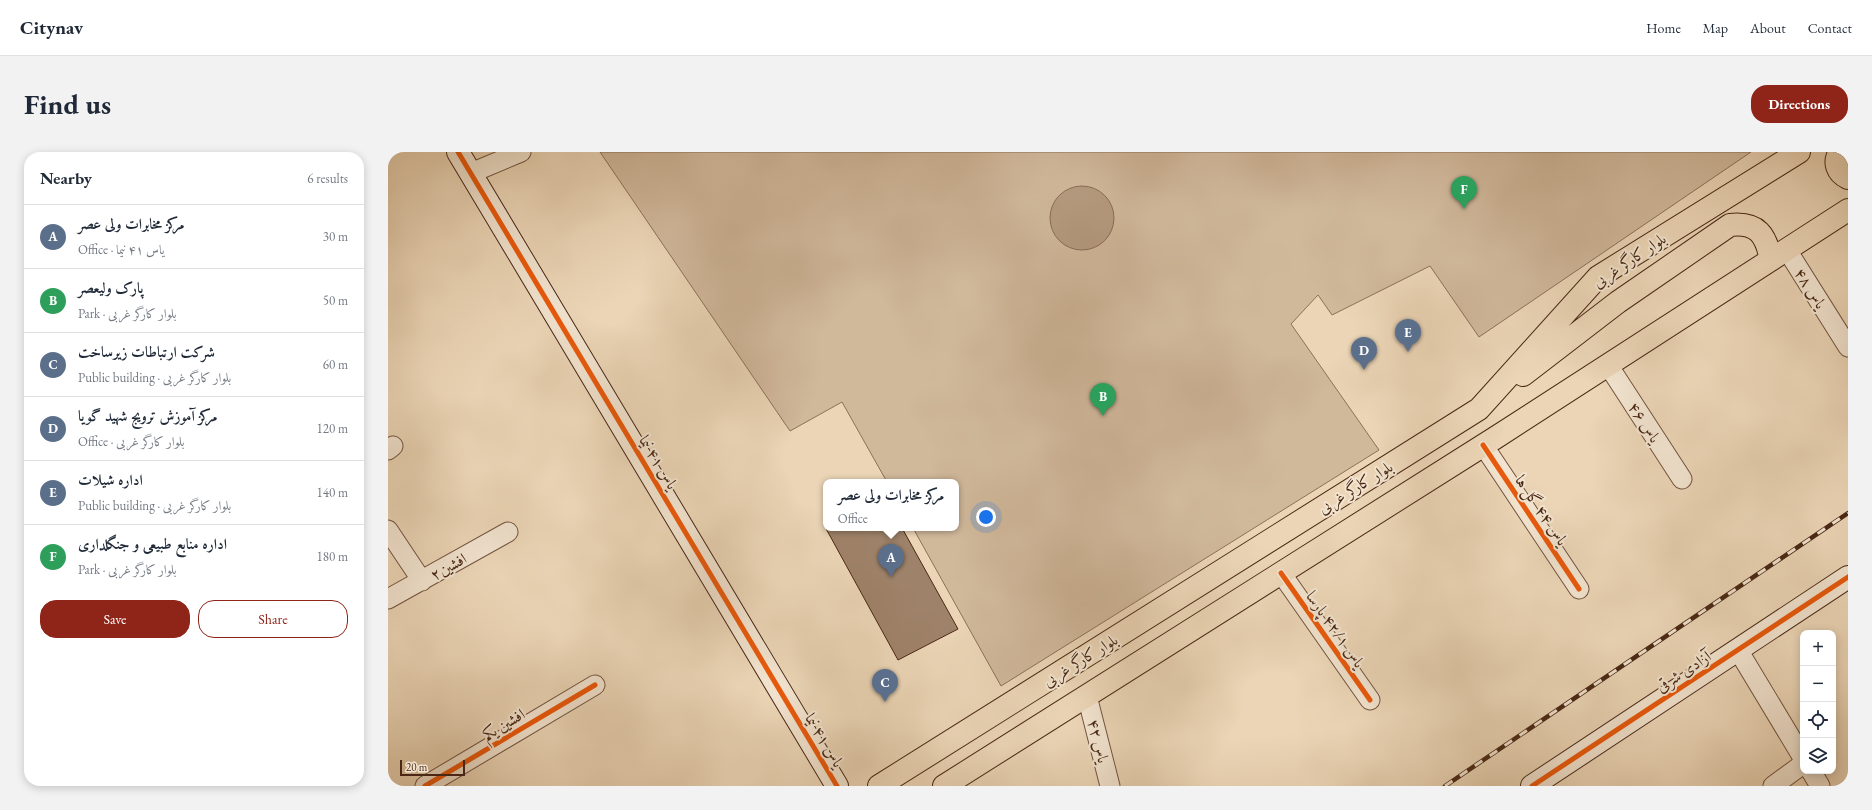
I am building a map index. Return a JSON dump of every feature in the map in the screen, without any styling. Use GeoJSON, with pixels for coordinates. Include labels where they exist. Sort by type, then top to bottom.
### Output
{"type":"FeatureCollection","features":[{"type":"Feature","properties":{"kind":"main road","name":"بلوار کارگر غربی"},"geometry":{"type":"LineString","coordinates":[[879,786],[1479,409],[1598,277],[1799,152]]}},
{"type":"Feature","properties":{"kind":"main road"},"geometry":{"type":"LineString","coordinates":[[1840,152],[1837,157],[1836,165],[1840,173],[1848,178]]}},
{"type":"Feature","properties":{"kind":"main road","name":"بلوار کارگر غربی"},"geometry":{"type":"LineString","coordinates":[[944,786],[1483,445],[1848,210]]}},
{"type":"Feature","properties":{"kind":"main road"},"geometry":{"type":"LineString","coordinates":[[1479,409],[1618,302],[1730,225],[1744,224],[1758,230],[1768,244],[1779,255]]}},
{"type":"Feature","properties":{"kind":"street","name":"یاس ۴۱ نیما"},"geometry":{"type":"LineString","coordinates":[[458,152],[837,786]]}},
{"type":"Feature","properties":{"kind":"street"},"geometry":{"type":"LineString","coordinates":[[471,173],[521,152]]}},
{"type":"Feature","properties":{"kind":"street","name":"یاس ۴۸"},"geometry":{"type":"LineString","coordinates":[[1779,255],[1848,347]]}},
{"type":"Feature","properties":{"kind":"street","name":"یاس ۴۶"},"geometry":{"type":"LineString","coordinates":[[1608,365],[1682,479]]}},
{"type":"Feature","properties":{"kind":"street","name":"یاس ۴۴ گل ها"},"geometry":{"type":"LineString","coordinates":[[1483,445],[1579,589]]}},
{"type":"Feature","properties":{"kind":"street"},"geometry":{"type":"LineString","coordinates":[[388,530],[422,581]]}},
{"type":"Feature","properties":{"kind":"street","name":"افشین۲"},"geometry":{"type":"LineString","coordinates":[[388,599],[508,532]]}},
{"type":"Feature","properties":{"kind":"street","name":"یاس ۴۲/۱ پارسا"},"geometry":{"type":"LineString","coordinates":[[1281,573],[1370,700]]}},
{"type":"Feature","properties":{"kind":"street","name":"آزادی شرقی"},"geometry":{"type":"LineString","coordinates":[[1532,786],[1848,577]]}},
{"type":"Feature","properties":{"kind":"street"},"geometry":{"type":"LineString","coordinates":[[1738,650],[1800,753]]}},
{"type":"Feature","properties":{"kind":"street","name":"افشین یکم"},"geometry":{"type":"LineString","coordinates":[[425,786],[595,685]]}},
{"type":"Feature","properties":{"kind":"street","name":"یاس ۴۲"},"geometry":{"type":"LineString","coordinates":[[1087,696],[1110,786]]}},
{"type":"Feature","properties":{"kind":"street"},"geometry":{"type":"LineString","coordinates":[[1773,786],[1800,766]]}},
{"type":"Feature","properties":{"kind":"street"},"geometry":{"type":"LineString","coordinates":[[1813,774],[1820,786]]}},
{"type":"Feature","properties":{"kind":"shaded area"},"geometry":{"type":"Polygon","coordinates":[[[600,152],[1751,152],[1479,337],[1430,266],[1332,315],[1318,295],[1291,324],[1379,450],[1001,686],[915,531],[959,531],[959,479],[885,479],[842,402],[790,431],[600,152]]]}},
{"type":"Feature","properties":{"kind":"shaded area"},"geometry":{"type":"Polygon","coordinates":[[[1082,186],[1094,188],[1105,195],[1112,206],[1114,218],[1112,230],[1105,241],[1094,248],[1082,250],[1070,248],[1059,241],[1052,230],[1050,218],[1052,206],[1059,195],[1070,188],[1082,186]]]}},
{"type":"Feature","properties":{"kind":"building"},"geometry":{"type":"Polygon","coordinates":[[[827,531],[904,531],[958,629],[898,660],[827,531]]]}},
{"type":"Feature","properties":{"kind":"railway"},"geometry":{"type":"LineString","coordinates":[[1445,786],[1848,513]]}},
{"type":"Feature","properties":{"kind":"cycle path"},"geometry":{"type":"LineString","coordinates":[[458,152],[837,786]]}},
{"type":"Feature","properties":{"kind":"cycle path"},"geometry":{"type":"LineString","coordinates":[[1483,445],[1579,589]]}},
{"type":"Feature","properties":{"kind":"cycle path"},"geometry":{"type":"LineString","coordinates":[[1281,573],[1370,700]]}},
{"type":"Feature","properties":{"kind":"cycle path"},"geometry":{"type":"LineString","coordinates":[[1532,786],[1848,577]]}},
{"type":"Feature","properties":{"kind":"cycle path"},"geometry":{"type":"LineString","coordinates":[[425,786],[595,685]]}},
{"type":"Feature","properties":{"kind":"place","name":"اداره منابع طبیعی و جنگلداری"},"geometry":{"type":"Point","coordinates":[1464,209]}},
{"type":"Feature","properties":{"kind":"place","name":"اداره شیلات"},"geometry":{"type":"Point","coordinates":[1408,352]}},
{"type":"Feature","properties":{"kind":"place","name":"مرکز آموزش ترویج شهید گویا"},"geometry":{"type":"Point","coordinates":[1364,370]}},
{"type":"Feature","properties":{"kind":"place","name":"پارک ولیعصر"},"geometry":{"type":"Point","coordinates":[1103,416]}},
{"type":"Feature","properties":{"kind":"place","name":"مرکز مخابرات ولی عصر"},"geometry":{"type":"Point","coordinates":[891,577]}},
{"type":"Feature","properties":{"kind":"place","name":"شرکت ارتباطات زیرساخت"},"geometry":{"type":"Point","coordinates":[885,702]}}]}
